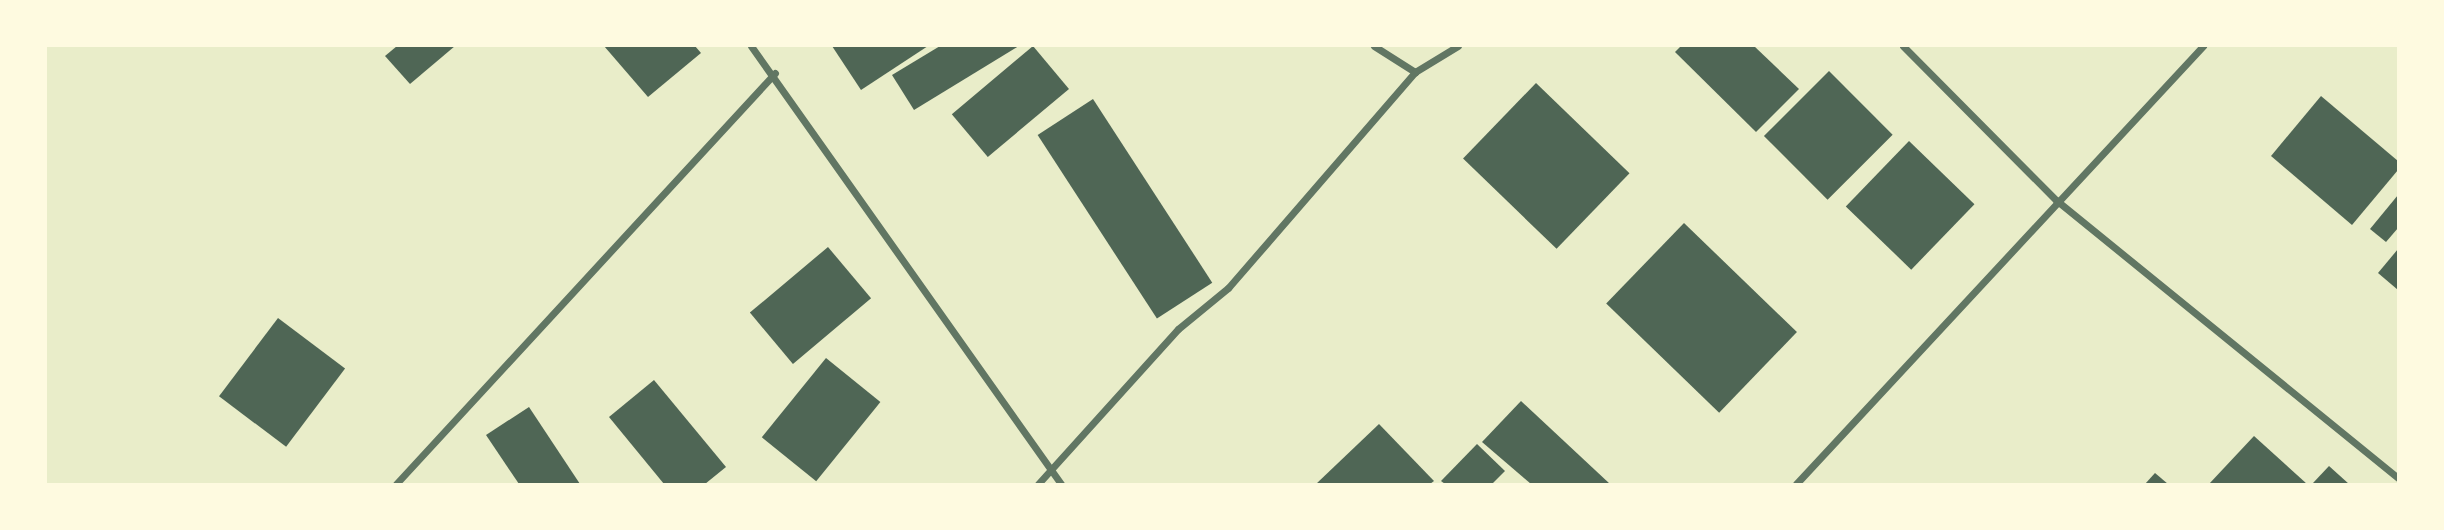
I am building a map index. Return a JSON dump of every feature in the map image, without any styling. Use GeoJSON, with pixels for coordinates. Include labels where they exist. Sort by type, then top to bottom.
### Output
{"type":"FeatureCollection","features":[{"type":"Feature","properties":{"kind":"street"},"geometry":{"type":"LineString","coordinates":[[751,46],[775,73],[1061,485]]}},
{"type":"Feature","properties":{"kind":"street"},"geometry":{"type":"LineString","coordinates":[[1374,46],[1415,72]]}},
{"type":"Feature","properties":{"kind":"street"},"geometry":{"type":"LineString","coordinates":[[1038,485],[1178,329],[1228,288],[1415,72],[1458,46]]}},
{"type":"Feature","properties":{"kind":"street"},"geometry":{"type":"LineString","coordinates":[[1903,46],[2056,200],[2399,478]]}},
{"type":"Feature","properties":{"kind":"street"},"geometry":{"type":"LineString","coordinates":[[1796,485],[2056,200],[2203,46]]}},
{"type":"Feature","properties":{"kind":"street"},"geometry":{"type":"LineString","coordinates":[[396,485],[775,73]]}},
{"type":"Feature","properties":{"kind":"building"},"geometry":{"type":"Polygon","coordinates":[[[397,46],[455,46],[410,84],[385,56],[397,46]]]}},
{"type":"Feature","properties":{"kind":"building"},"geometry":{"type":"Polygon","coordinates":[[[604,46],[695,46],[701,53],[648,97],[604,46]]]}},
{"type":"Feature","properties":{"kind":"building"},"geometry":{"type":"Polygon","coordinates":[[[832,46],[928,46],[861,90],[832,46]]]}},
{"type":"Feature","properties":{"kind":"building"},"geometry":{"type":"Polygon","coordinates":[[[940,46],[1019,46],[914,110],[892,75],[940,46]]]}},
{"type":"Feature","properties":{"kind":"building"},"geometry":{"type":"Polygon","coordinates":[[[1033,46],[1069,89],[988,157],[952,114],[1033,46]]]}},
{"type":"Feature","properties":{"kind":"building"},"geometry":{"type":"Polygon","coordinates":[[[1681,46],[1754,46],[1799,89],[1756,132],[1675,52],[1681,46]]]}},
{"type":"Feature","properties":{"kind":"building"},"geometry":{"type":"Polygon","coordinates":[[[1829,71],[1893,135],[1828,200],[1764,136],[1829,71]]]}},
{"type":"Feature","properties":{"kind":"building"},"geometry":{"type":"Polygon","coordinates":[[[1536,83],[1630,173],[1557,249],[1463,159],[1536,83]]]}},
{"type":"Feature","properties":{"kind":"building"},"geometry":{"type":"Polygon","coordinates":[[[2321,96],[2398,161],[2398,170],[2352,225],[2271,156],[2321,96]]]}},
{"type":"Feature","properties":{"kind":"building"},"geometry":{"type":"Polygon","coordinates":[[[1093,99],[1212,283],[1157,319],[1038,135],[1093,99]]]}},
{"type":"Feature","properties":{"kind":"building"},"geometry":{"type":"Polygon","coordinates":[[[1909,141],[1974,204],[1911,270],[1846,206],[1909,141]]]}},
{"type":"Feature","properties":{"kind":"building"},"geometry":{"type":"Polygon","coordinates":[[[2398,195],[2398,228],[2386,242],[2370,229],[2398,195]]]}},
{"type":"Feature","properties":{"kind":"building"},"geometry":{"type":"Polygon","coordinates":[[[1684,223],[1797,332],[1719,413],[1606,304],[1684,223]]]}},
{"type":"Feature","properties":{"kind":"building"},"geometry":{"type":"Polygon","coordinates":[[[828,247],[871,298],[793,364],[750,313],[828,247]]]}},
{"type":"Feature","properties":{"kind":"building"},"geometry":{"type":"Polygon","coordinates":[[[2398,249],[2398,290],[2378,273],[2398,249]]]}},
{"type":"Feature","properties":{"kind":"building"},"geometry":{"type":"Polygon","coordinates":[[[278,318],[345,369],[286,447],[219,396],[278,318]]]}},
{"type":"Feature","properties":{"kind":"building"},"geometry":{"type":"Polygon","coordinates":[[[826,358],[880,402],[816,481],[762,437],[826,358]]]}},
{"type":"Feature","properties":{"kind":"building"},"geometry":{"type":"Polygon","coordinates":[[[654,380],[726,467],[705,484],[664,484],[609,417],[654,380]]]}},
{"type":"Feature","properties":{"kind":"building"},"geometry":{"type":"Polygon","coordinates":[[[1521,401],[1610,484],[1531,484],[1482,442],[1521,401]]]}},
{"type":"Feature","properties":{"kind":"building"},"geometry":{"type":"Polygon","coordinates":[[[529,407],[580,484],[519,484],[486,435],[529,407]]]}},
{"type":"Feature","properties":{"kind":"building"},"geometry":{"type":"Polygon","coordinates":[[[1379,424],[1434,481],[1430,484],[1316,484],[1379,424]]]}},
{"type":"Feature","properties":{"kind":"building"},"geometry":{"type":"Polygon","coordinates":[[[2254,436],[2307,484],[2209,484],[2254,436]]]}},
{"type":"Feature","properties":{"kind":"building"},"geometry":{"type":"Polygon","coordinates":[[[1477,444],[1505,471],[1492,484],[1445,484],[1441,481],[1477,444]]]}},
{"type":"Feature","properties":{"kind":"building"},"geometry":{"type":"Polygon","coordinates":[[[2329,466],[2349,484],[2313,483],[2329,466]]]}},
{"type":"Feature","properties":{"kind":"building"},"geometry":{"type":"Polygon","coordinates":[[[2155,473],[2168,484],[2145,484],[2155,473]]]}}]}
